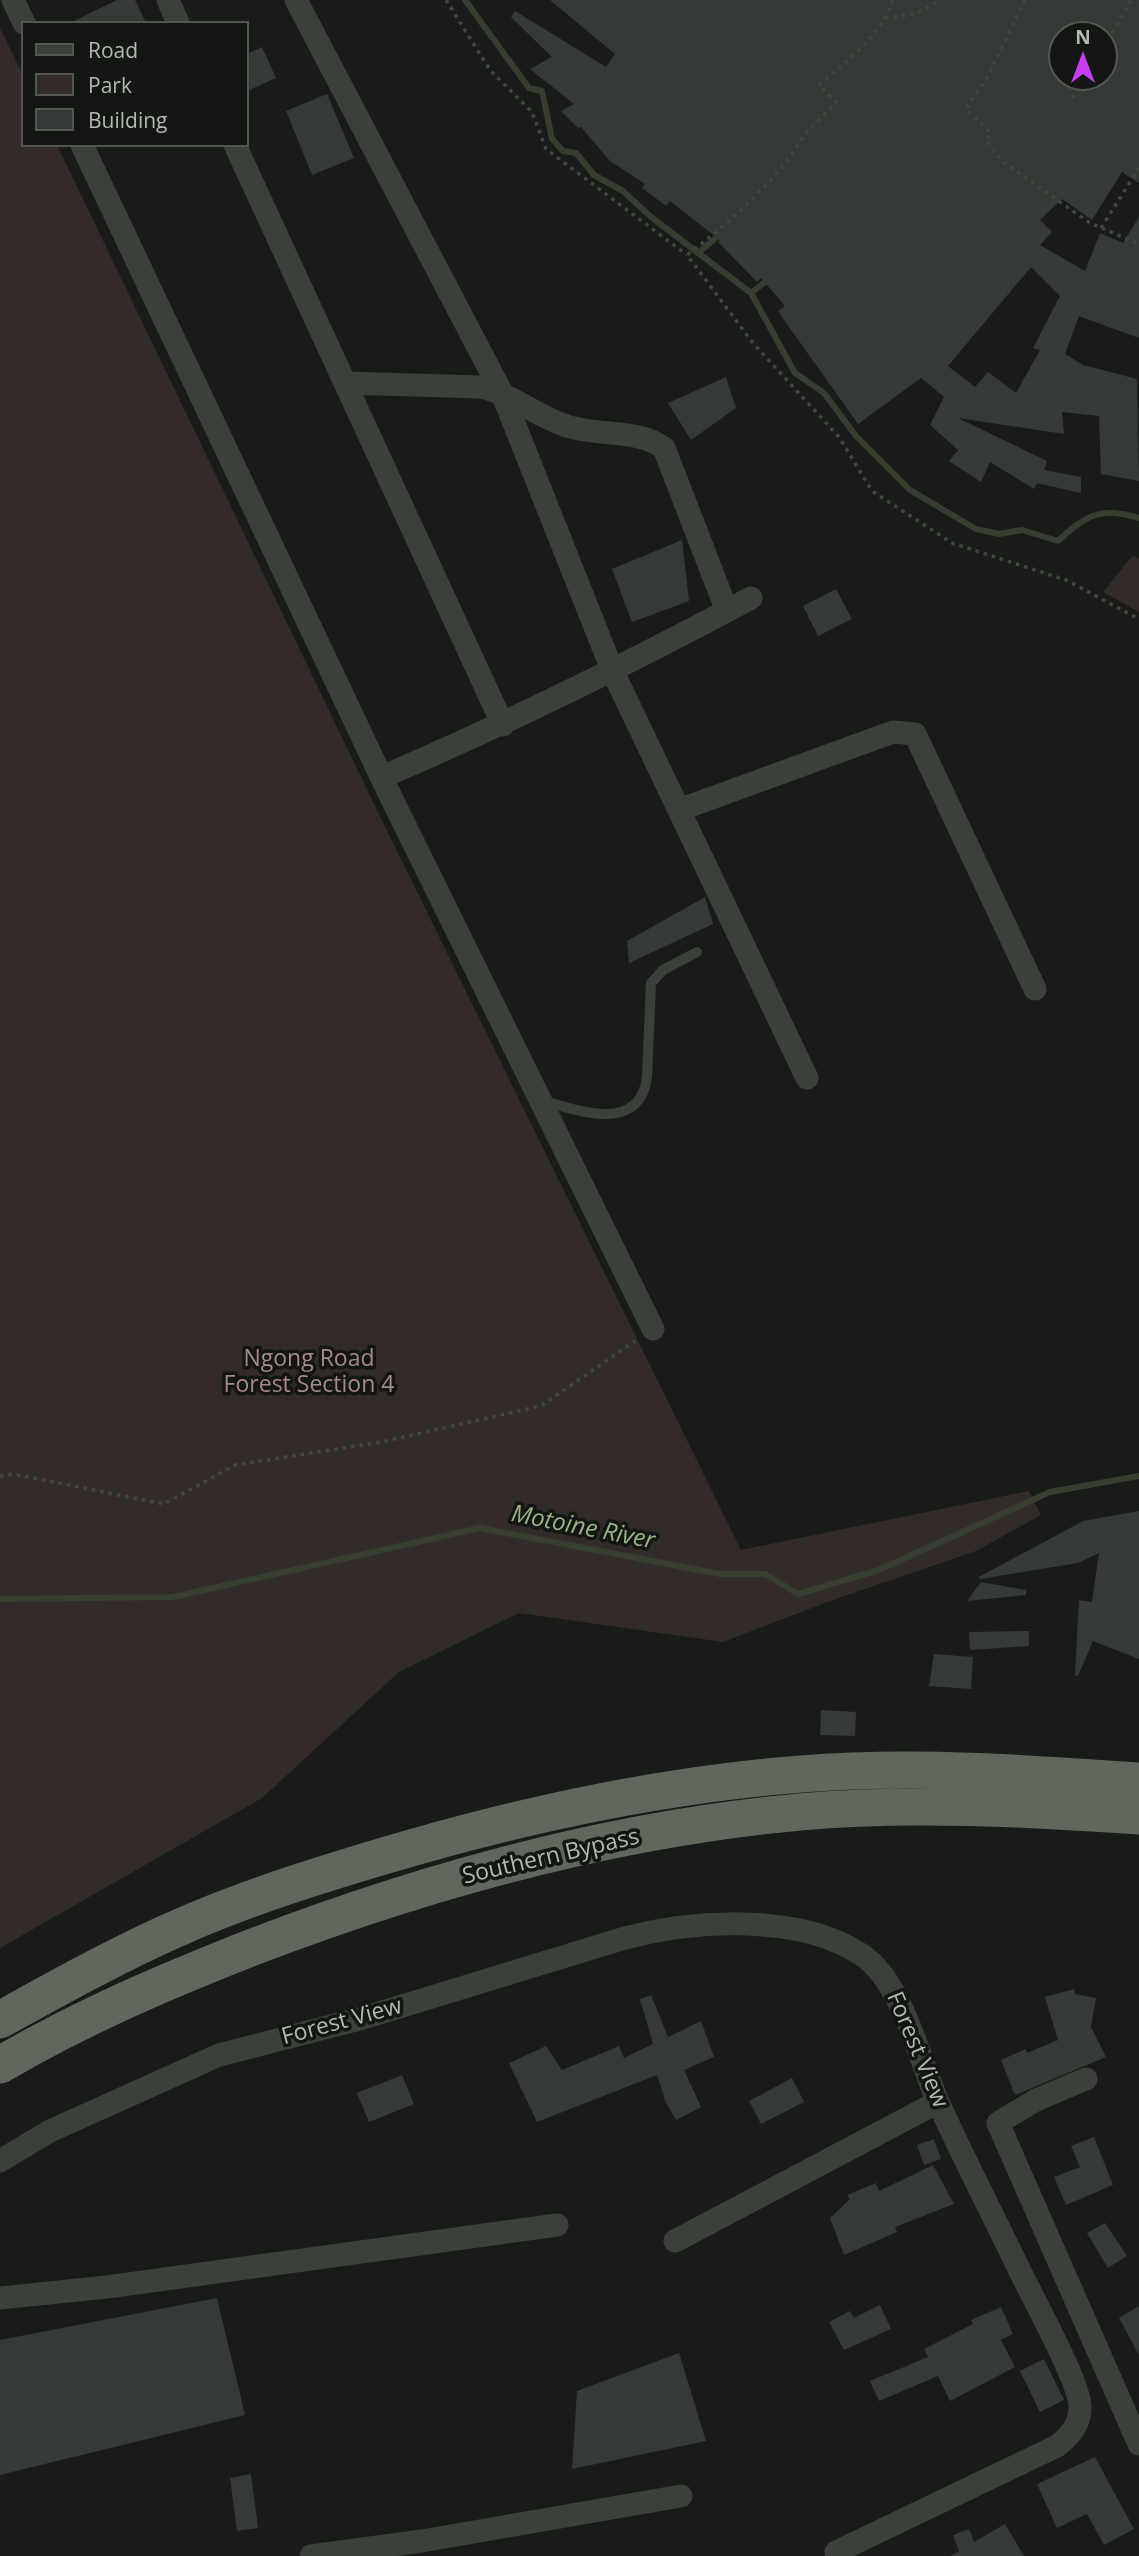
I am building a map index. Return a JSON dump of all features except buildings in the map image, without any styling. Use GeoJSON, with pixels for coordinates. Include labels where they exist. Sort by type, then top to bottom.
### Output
{"type":"FeatureCollection","features":[{"type":"Feature","properties":{"kind":"highway","name":"Southern Bypass"},"geometry":{"type":"LineString","coordinates":[[0,2020],[115,1958],[224,1909],[311,1878],[427,1843],[605,1800],[734,1780],[897,1770],[1015,1772],[1139,1781]]}},
{"type":"Feature","properties":{"kind":"highway","name":"Southern Bypass"},"geometry":{"type":"LineString","coordinates":[[0,2065],[93,2014],[178,1976],[331,1917],[421,1888],[627,1838],[719,1821],[803,1811],[1032,1809],[1139,1816]]}},
{"type":"Feature","properties":{"kind":"street"},"geometry":{"type":"LineString","coordinates":[[13,0],[22,21]]}},
{"type":"Feature","properties":{"kind":"street"},"geometry":{"type":"LineString","coordinates":[[168,0],[177,21]]}},
{"type":"Feature","properties":{"kind":"street"},"geometry":{"type":"LineString","coordinates":[[296,0],[502,393],[613,671],[807,1078]]}},
{"type":"Feature","properties":{"kind":"street"},"geometry":{"type":"LineString","coordinates":[[83,147],[382,777],[653,1329]]}},
{"type":"Feature","properties":{"kind":"street"},"geometry":{"type":"LineString","coordinates":[[236,147],[503,725]]}},
{"type":"Feature","properties":{"kind":"street"},"geometry":{"type":"LineString","coordinates":[[345,383],[466,386],[502,393],[565,426],[590,433],[643,436],[664,448],[727,611]]}},
{"type":"Feature","properties":{"kind":"street"},"geometry":{"type":"LineString","coordinates":[[382,777],[503,725],[751,598]]}},
{"type":"Feature","properties":{"kind":"street"},"geometry":{"type":"LineString","coordinates":[[679,810],[893,732],[915,734],[1035,989]]}},
{"type":"Feature","properties":{"kind":"street","name":"Forest View"},"geometry":{"type":"LineString","coordinates":[[0,2161],[50,2131],[219,2055],[363,2018],[558,1956],[667,1927],[695,1924],[784,1927],[834,1940],[864,1955],[890,1985],[938,2102],[1076,2389],[1080,2405],[1078,2420],[1070,2435],[1056,2446],[836,2552]]}},
{"type":"Feature","properties":{"kind":"street"},"geometry":{"type":"LineString","coordinates":[[1086,2079],[1035,2100],[998,2123],[1139,2444]]}},
{"type":"Feature","properties":{"kind":"street"},"geometry":{"type":"LineString","coordinates":[[675,2241],[938,2102]]}},
{"type":"Feature","properties":{"kind":"street"},"geometry":{"type":"LineString","coordinates":[[0,2298],[107,2287],[557,2225]]}},
{"type":"Feature","properties":{"kind":"street"},"geometry":{"type":"LineString","coordinates":[[312,2556],[422,2541],[681,2496]]}},
{"type":"Feature","properties":{"kind":"lane"},"geometry":{"type":"LineString","coordinates":[[540,1099],[584,1113],[602,1115],[617,1113],[638,1101],[646,1090],[651,983],[663,970],[697,951]]}},
{"type":"Feature","properties":{"kind":"path"},"geometry":{"type":"LineString","coordinates":[[446,0],[490,70],[532,112],[546,149],[687,256],[753,343],[839,437],[872,491],[952,544],[1066,580],[1139,619]]}},
{"type":"Feature","properties":{"kind":"path"},"geometry":{"type":"LineString","coordinates":[[687,256],[733,220],[767,186],[800,141],[824,118],[836,102],[819,85],[856,55],[885,18],[893,0]]}},
{"type":"Feature","properties":{"kind":"path"},"geometry":{"type":"LineString","coordinates":[[885,18],[911,16],[928,9],[939,0]]}},
{"type":"Feature","properties":{"kind":"path"},"geometry":{"type":"LineString","coordinates":[[1024,0],[988,76],[965,109],[991,133],[986,140],[1003,162],[1090,223],[1139,244]]}},
{"type":"Feature","properties":{"kind":"path"},"geometry":{"type":"LineString","coordinates":[[1118,23],[1131,0]]}},
{"type":"Feature","properties":{"kind":"path"},"geometry":{"type":"LineString","coordinates":[[1072,98],[1077,91]]}},
{"type":"Feature","properties":{"kind":"path"},"geometry":{"type":"LineString","coordinates":[[1101,228],[1139,168]]}},
{"type":"Feature","properties":{"kind":"path"},"geometry":{"type":"LineString","coordinates":[[0,1476],[13,1474],[164,1504],[235,1465],[381,1442],[541,1406],[653,1329]]}},
{"type":"Feature","properties":{"kind":"green space","name":"Ngong Road Forest Section 4"},"geometry":{"type":"Polygon","coordinates":[[[0,28],[21,71],[21,147],[58,147],[390,837],[741,1550],[1029,1491],[1041,1515],[976,1551],[830,1601],[723,1642],[519,1613],[399,1672],[262,1798],[0,1948],[0,28]]]}},
{"type":"Feature","properties":{"kind":"green space"},"geometry":{"type":"Polygon","coordinates":[[[1132,556],[1139,558],[1139,612],[1103,592],[1132,556]]]}},
{"type":"Feature","properties":{"kind":"waterway"},"geometry":{"type":"LineString","coordinates":[[465,0],[529,88],[542,91],[552,139],[563,151],[576,153],[594,175],[623,191],[651,217],[751,293],[795,373],[824,393],[856,436],[910,490],[976,529],[999,534],[1022,530],[1058,541],[1077,525],[1095,515],[1114,513],[1139,518]]}},
{"type":"Feature","properties":{"kind":"waterway"},"geometry":{"type":"LineString","coordinates":[[698,253],[723,232]]}},
{"type":"Feature","properties":{"kind":"waterway"},"geometry":{"type":"LineString","coordinates":[[751,293],[769,279]]}},
{"type":"Feature","properties":{"kind":"waterway","name":"Motoine River"},"geometry":{"type":"LineString","coordinates":[[0,1599],[173,1597],[480,1528],[720,1574],[765,1574],[798,1594],[879,1570],[1050,1492],[1139,1476]]}}]}
